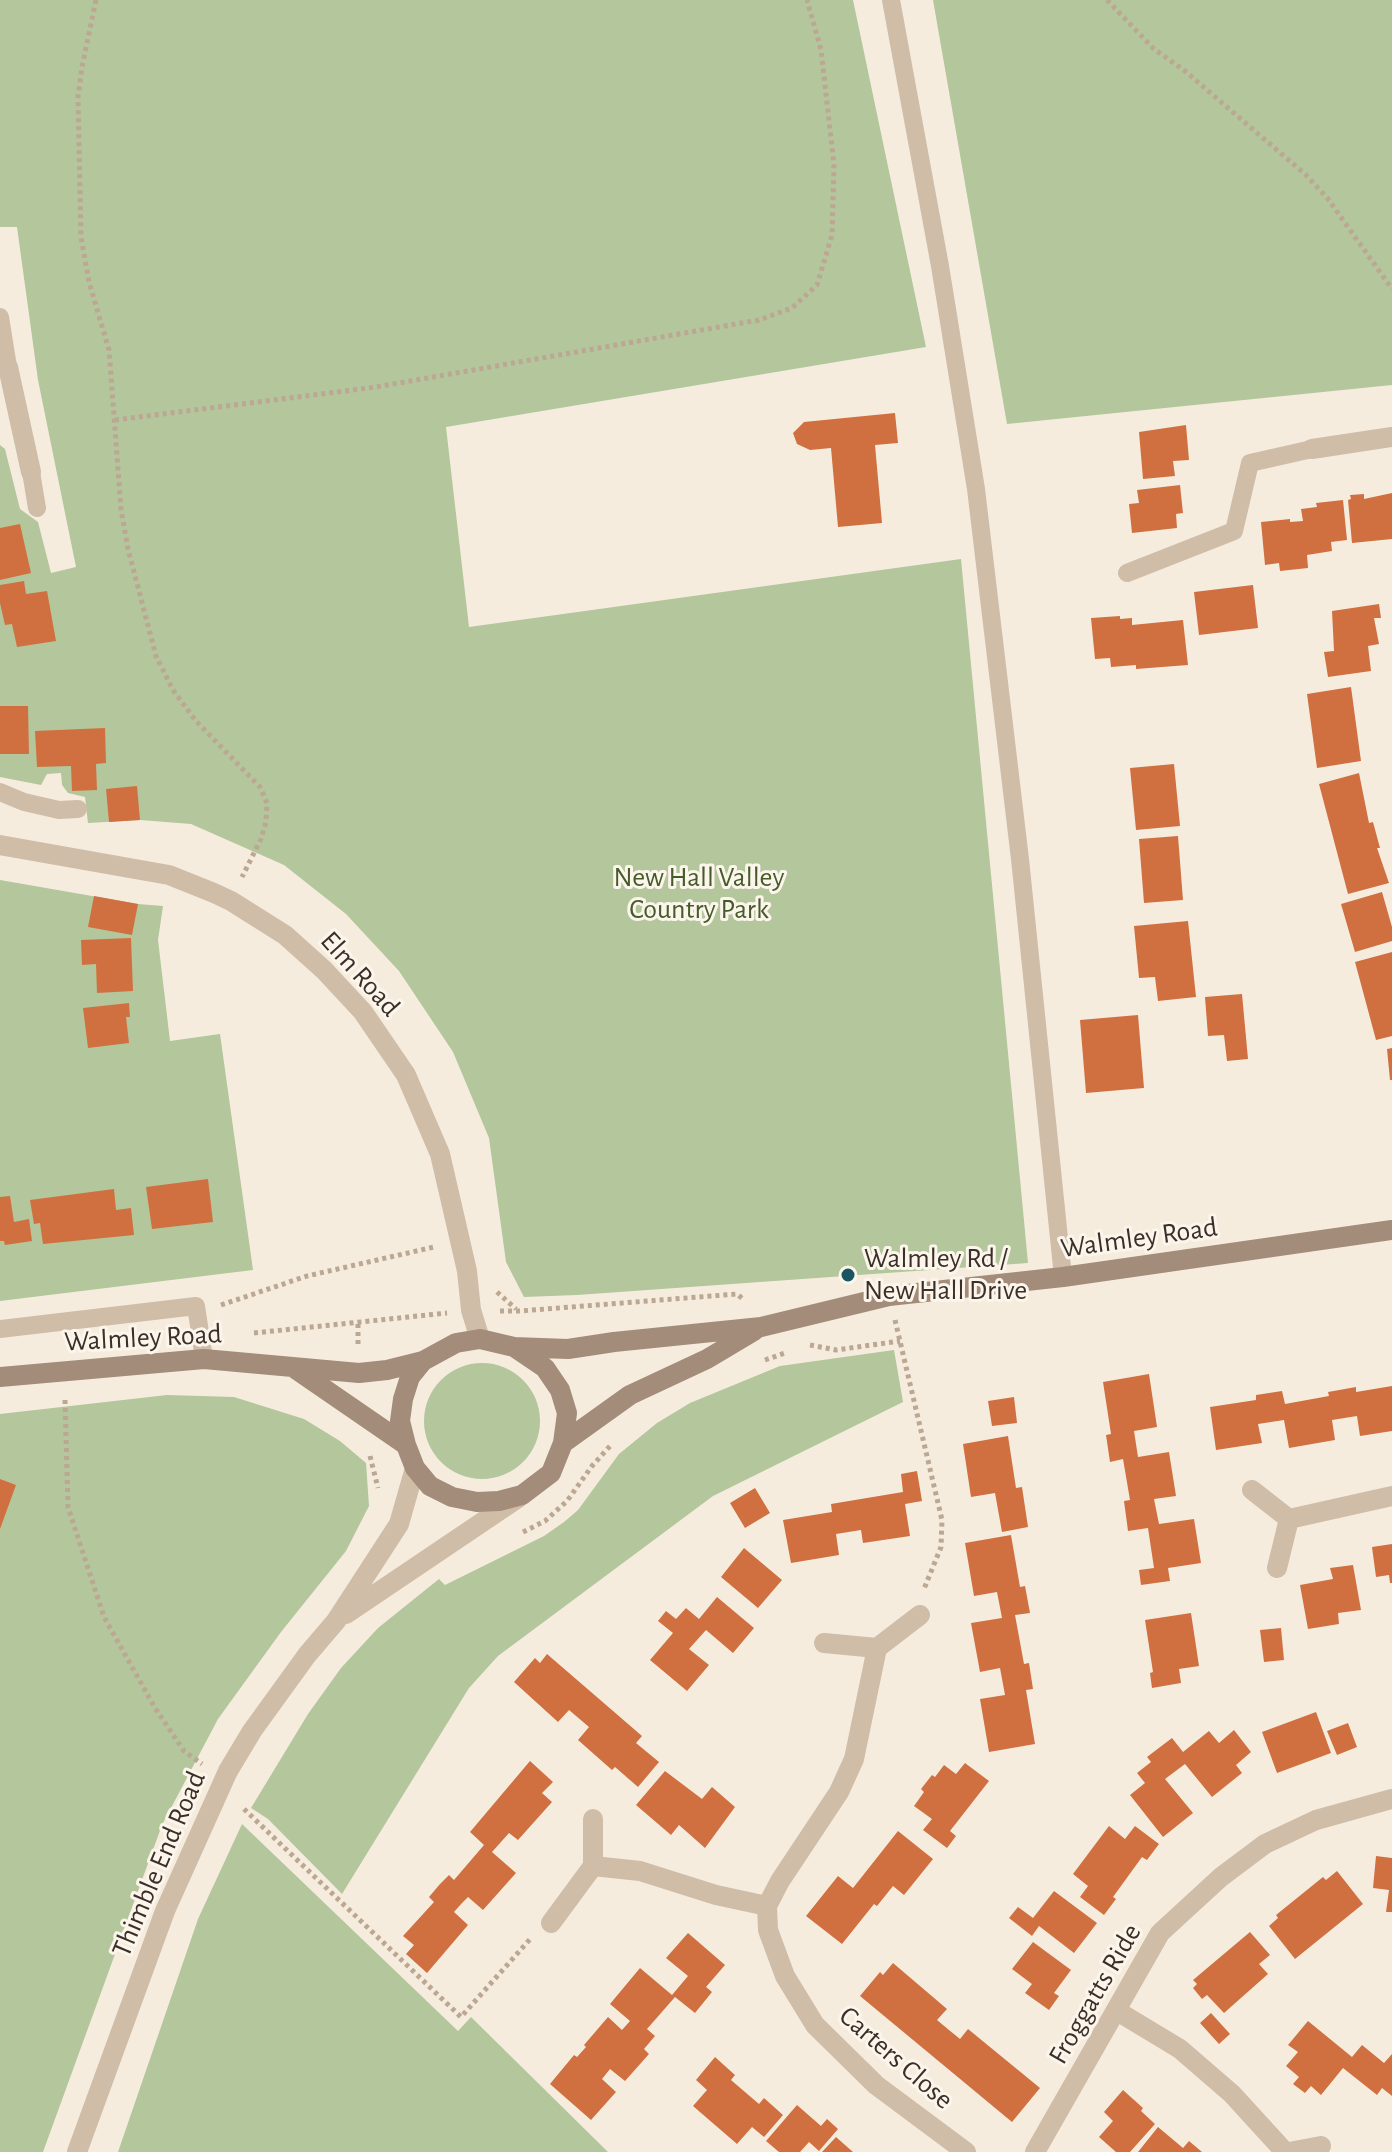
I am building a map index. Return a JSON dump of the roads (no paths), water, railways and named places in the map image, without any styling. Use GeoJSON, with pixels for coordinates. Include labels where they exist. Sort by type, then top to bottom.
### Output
{"type":"FeatureCollection","features":[{"type":"Feature","properties":{"kind":"main road","name":"Walmley Road"},"geometry":{"type":"LineString","coordinates":[[514,1347],[568,1349],[761,1327],[889,1296],[1063,1277],[1392,1230]]}},
{"type":"Feature","properties":{"kind":"main road"},"geometry":{"type":"LineString","coordinates":[[563,1443],[630,1395],[707,1359],[761,1327]]}},
{"type":"Feature","properties":{"kind":"main road"},"geometry":{"type":"LineString","coordinates":[[480,1339],[514,1347],[545,1368],[560,1390],[567,1413],[563,1443],[551,1473],[522,1495],[499,1501],[477,1502],[452,1497],[430,1486],[415,1468],[400,1421],[410,1377],[423,1361],[456,1343],[480,1339]]}},
{"type":"Feature","properties":{"kind":"main road","name":"Walmley Road"},"geometry":{"type":"LineString","coordinates":[[0,1377],[204,1359],[359,1373],[423,1361]]}},
{"type":"Feature","properties":{"kind":"main road"},"geometry":{"type":"LineString","coordinates":[[290,1365],[406,1445]]}},
{"type":"Feature","properties":{"kind":"street"},"geometry":{"type":"LineString","coordinates":[[8,367],[8,418],[31,472]]}},
{"type":"Feature","properties":{"kind":"street"},"geometry":{"type":"LineString","coordinates":[[1312,449],[1392,437]]}},
{"type":"Feature","properties":{"kind":"street","name":"Elm Road"},"geometry":{"type":"LineString","coordinates":[[0,845],[169,875],[231,901],[285,935],[324,970],[363,1012],[406,1075],[440,1154],[467,1271],[471,1310],[480,1339]]}},
{"type":"Feature","properties":{"kind":"street","name":"Thimble End Road"},"geometry":{"type":"LineString","coordinates":[[77,2152],[165,1911],[228,1771],[252,1731],[307,1655],[336,1621],[399,1524],[415,1468]]}},
{"type":"Feature","properties":{"kind":"street"},"geometry":{"type":"LineString","coordinates":[[1252,1490],[1289,1519]]}},
{"type":"Feature","properties":{"kind":"street","name":"Thimble End Road"},"geometry":{"type":"LineString","coordinates":[[336,1621],[522,1495]]}},
{"type":"Feature","properties":{"kind":"street"},"geometry":{"type":"LineString","coordinates":[[1289,1519],[1392,1496]]}},
{"type":"Feature","properties":{"kind":"street"},"geometry":{"type":"LineString","coordinates":[[1277,1568],[1289,1519]]}},
{"type":"Feature","properties":{"kind":"street"},"geometry":{"type":"LineString","coordinates":[[593,1866],[640,1871],[716,1895],[767,1906],[839,1792],[854,1759],[877,1648],[920,1615]]}},
{"type":"Feature","properties":{"kind":"street"},"geometry":{"type":"LineString","coordinates":[[824,1643],[877,1648]]}},
{"type":"Feature","properties":{"kind":"street","name":"Froggatts Ride"},"geometry":{"type":"LineString","coordinates":[[1035,2152],[1160,1933],[1221,1877],[1265,1844],[1316,1820],[1392,1799]]}},
{"type":"Feature","properties":{"kind":"street"},"geometry":{"type":"LineString","coordinates":[[551,1923],[593,1866],[593,1819]]}},
{"type":"Feature","properties":{"kind":"street","name":"Carters Close"},"geometry":{"type":"LineString","coordinates":[[767,1906],[768,1930],[774,1951],[785,1976],[815,2025],[876,2085],[966,2152]]}},
{"type":"Feature","properties":{"kind":"street"},"geometry":{"type":"LineString","coordinates":[[1117,2011],[1180,2049],[1232,2094],[1287,2152],[1321,2146]]}},
{"type":"Feature","properties":{"kind":"lane"},"geometry":{"type":"LineString","coordinates":[[891,0],[940,266],[976,489],[1020,859],[1063,1277]]}},
{"type":"Feature","properties":{"kind":"lane"},"geometry":{"type":"LineString","coordinates":[[0,317],[8,367]]}},
{"type":"Feature","properties":{"kind":"lane"},"geometry":{"type":"LineString","coordinates":[[1127,573],[1234,531],[1250,463],[1312,449]]}},
{"type":"Feature","properties":{"kind":"lane"},"geometry":{"type":"LineString","coordinates":[[31,472],[37,508]]}},
{"type":"Feature","properties":{"kind":"lane"},"geometry":{"type":"LineString","coordinates":[[0,792],[24,802],[59,810],[78,809]]}},
{"type":"Feature","properties":{"kind":"lane"},"geometry":{"type":"LineString","coordinates":[[0,1329],[196,1306],[204,1359]]}},
{"type":"Feature","properties":{"kind":"place","name":"Walmley Rd / New Hall Drive"},"geometry":{"type":"Point","coordinates":[848,1275]}},
{"type":"Feature","properties":{"kind":"park label","name":"New Hall Valley Country Park"},"geometry":{"type":"Point","coordinates":[699,894]}}]}
